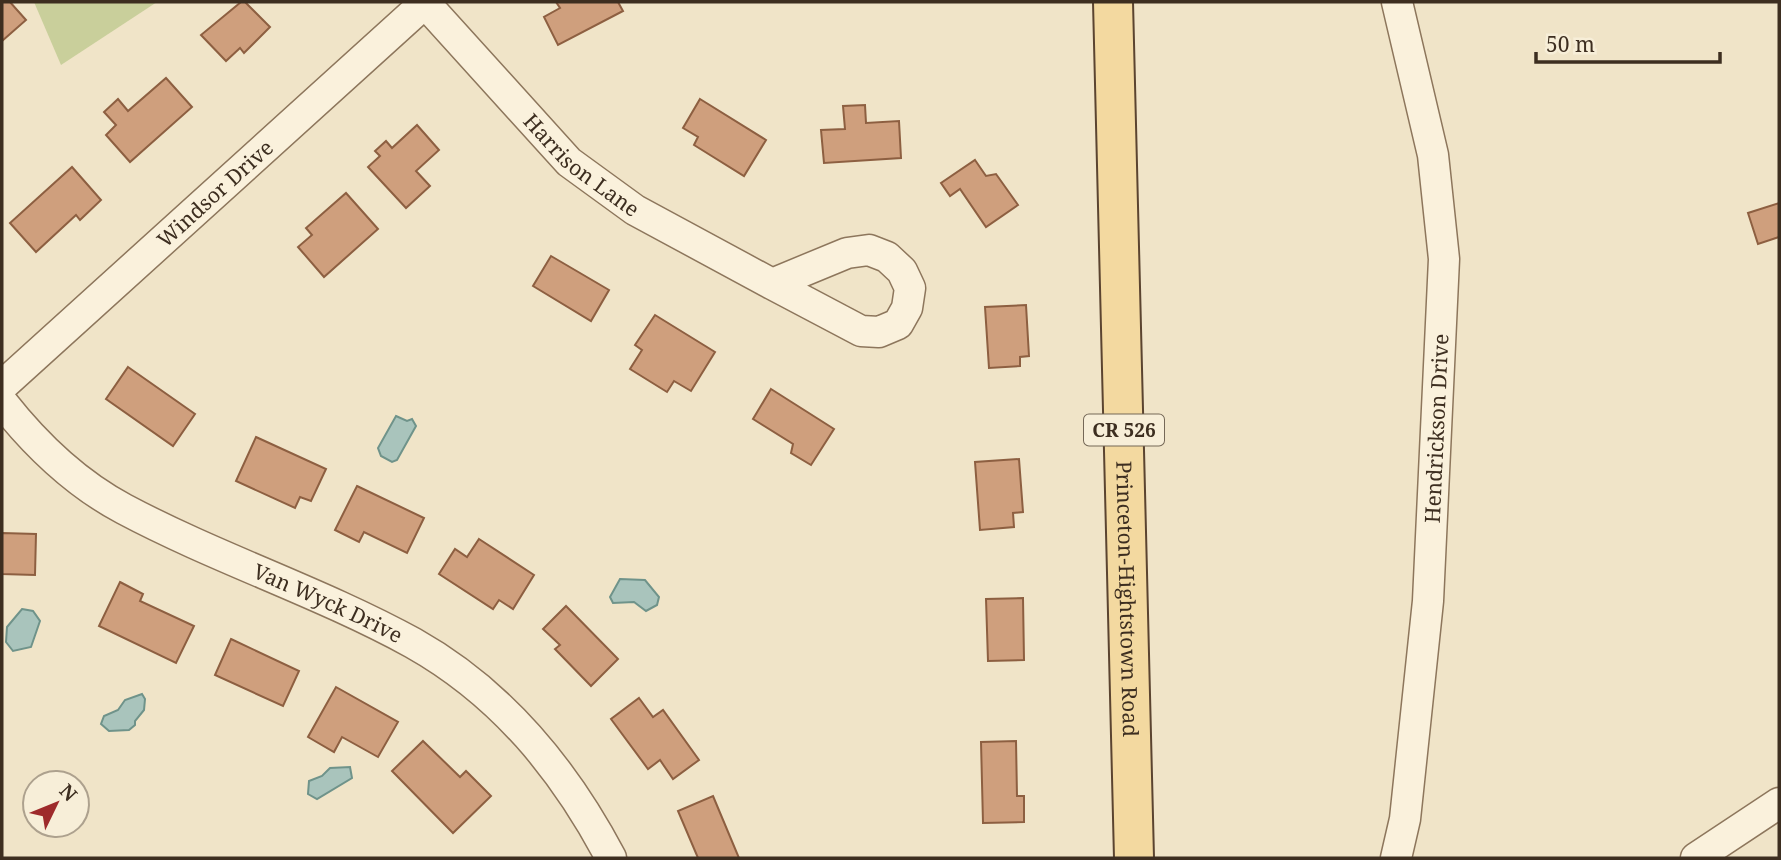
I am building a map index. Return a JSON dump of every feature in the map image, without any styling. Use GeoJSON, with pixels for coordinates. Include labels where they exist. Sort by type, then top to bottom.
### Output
{"type":"FeatureCollection","features":[{"type":"Feature","properties":{"kind":"main road","name":"Princeton-Hightstown Road"},"geometry":{"type":"LineString","coordinates":[[1113,2],[1135,858]]}},
{"type":"Feature","properties":{"kind":"street","name":"Hendrickson Drive"},"geometry":{"type":"LineString","coordinates":[[1396,858],[1405,819],[1428,601],[1444,259],[1433,155],[1397,2]]}},
{"type":"Feature","properties":{"kind":"street","name":"Harrison Lane"},"geometry":{"type":"LineString","coordinates":[[425,3],[569,162],[635,210],[772,284]]}},
{"type":"Feature","properties":{"kind":"street","name":"Windsor Drive"},"geometry":{"type":"LineString","coordinates":[[2,386],[425,3]]}},
{"type":"Feature","properties":{"kind":"street","name":"Van Wyck Drive"},"geometry":{"type":"LineString","coordinates":[[2,402],[43,449],[81,481],[123,509],[382,628],[455,671],[530,736],[588,816],[611,858]]}},
{"type":"Feature","properties":{"kind":"street"},"geometry":{"type":"LineString","coordinates":[[1696,858],[1779,803]]}},
{"type":"Feature","properties":{"kind":"green space"},"geometry":{"type":"Polygon","coordinates":[[[34,2],[157,2],[61,65],[34,2]]]}},
{"type":"Feature","properties":{"kind":"water"},"geometry":{"type":"Polygon","coordinates":[[[396,416],[407,421],[412,419],[416,426],[397,460],[392,462],[381,456],[378,448],[396,416]]]}},
{"type":"Feature","properties":{"kind":"water"},"geometry":{"type":"Polygon","coordinates":[[[620,579],[645,580],[659,597],[657,605],[646,611],[634,602],[613,603],[610,597],[620,579]]]}},
{"type":"Feature","properties":{"kind":"water"},"geometry":{"type":"Polygon","coordinates":[[[22,609],[33,611],[40,621],[31,647],[13,651],[6,642],[7,627],[22,609]]]}},
{"type":"Feature","properties":{"kind":"water"},"geometry":{"type":"Polygon","coordinates":[[[142,694],[145,699],[144,710],[129,730],[109,731],[101,724],[104,716],[118,710],[125,700],[142,694]]]}},
{"type":"Feature","properties":{"kind":"water"},"geometry":{"type":"Polygon","coordinates":[[[350,767],[352,778],[317,799],[308,794],[309,781],[322,776],[330,768],[350,767]]]}},
{"type":"Feature","properties":{"kind":"building"},"geometry":{"type":"Polygon","coordinates":[[[2,2],[10,2],[26,20],[2,41],[2,2]]]}},
{"type":"Feature","properties":{"kind":"building"},"geometry":{"type":"Polygon","coordinates":[[[241,2],[245,2],[270,27],[244,53],[240,48],[226,61],[201,35],[241,2]]]}},
{"type":"Feature","properties":{"kind":"building"},"geometry":{"type":"Polygon","coordinates":[[[556,2],[618,2],[623,11],[558,45],[544,17],[560,8],[556,2]]]}},
{"type":"Feature","properties":{"kind":"building"},"geometry":{"type":"Polygon","coordinates":[[[166,78],[192,107],[130,162],[106,135],[116,125],[104,112],[118,99],[128,111],[166,78]]]}},
{"type":"Feature","properties":{"kind":"building"},"geometry":{"type":"Polygon","coordinates":[[[700,99],[766,140],[744,176],[694,145],[698,137],[683,128],[700,99]]]}},
{"type":"Feature","properties":{"kind":"building"},"geometry":{"type":"Polygon","coordinates":[[[865,105],[866,123],[899,121],[901,158],[824,163],[821,130],[845,129],[843,106],[865,105]]]}},
{"type":"Feature","properties":{"kind":"building"},"geometry":{"type":"Polygon","coordinates":[[[417,125],[439,150],[416,171],[430,186],[406,208],[368,167],[380,156],[375,151],[386,141],[392,148],[417,125]]]}},
{"type":"Feature","properties":{"kind":"building"},"geometry":{"type":"Polygon","coordinates":[[[975,160],[986,176],[996,174],[1018,205],[986,227],[960,189],[950,196],[941,183],[975,160]]]}},
{"type":"Feature","properties":{"kind":"building"},"geometry":{"type":"Polygon","coordinates":[[[72,167],[101,200],[80,220],[76,215],[36,252],[10,223],[72,167]]]}},
{"type":"Feature","properties":{"kind":"building"},"geometry":{"type":"Polygon","coordinates":[[[346,193],[378,229],[324,277],[298,247],[312,235],[306,228],[346,193]]]}},
{"type":"Feature","properties":{"kind":"building"},"geometry":{"type":"Polygon","coordinates":[[[1779,203],[1779,237],[1758,244],[1748,213],[1779,203]]]}},
{"type":"Feature","properties":{"kind":"building"},"geometry":{"type":"Polygon","coordinates":[[[551,256],[609,290],[591,321],[533,286],[551,256]]]}},
{"type":"Feature","properties":{"kind":"building"},"geometry":{"type":"Polygon","coordinates":[[[1026,305],[1029,356],[1020,357],[1020,366],[989,368],[985,307],[1026,305]]]}},
{"type":"Feature","properties":{"kind":"building"},"geometry":{"type":"Polygon","coordinates":[[[655,315],[715,352],[691,391],[674,381],[667,392],[630,369],[642,350],[635,345],[655,315]]]}},
{"type":"Feature","properties":{"kind":"building"},"geometry":{"type":"Polygon","coordinates":[[[128,367],[195,414],[173,446],[106,399],[128,367]]]}},
{"type":"Feature","properties":{"kind":"building"},"geometry":{"type":"Polygon","coordinates":[[[771,389],[834,429],[811,465],[791,453],[793,444],[753,419],[771,389]]]}},
{"type":"Feature","properties":{"kind":"building"},"geometry":{"type":"Polygon","coordinates":[[[256,437],[326,469],[311,501],[300,497],[295,508],[236,481],[256,437]]]}},
{"type":"Feature","properties":{"kind":"building"},"geometry":{"type":"Polygon","coordinates":[[[1019,459],[1023,512],[1013,513],[1014,527],[980,530],[975,462],[1019,459]]]}},
{"type":"Feature","properties":{"kind":"building"},"geometry":{"type":"Polygon","coordinates":[[[357,486],[424,518],[407,553],[364,532],[359,542],[335,530],[357,486]]]}},
{"type":"Feature","properties":{"kind":"building"},"geometry":{"type":"Polygon","coordinates":[[[2,533],[36,534],[35,575],[2,574],[2,533]]]}},
{"type":"Feature","properties":{"kind":"building"},"geometry":{"type":"Polygon","coordinates":[[[479,539],[534,575],[513,609],[499,600],[493,609],[439,574],[455,549],[467,557],[479,539]]]}},
{"type":"Feature","properties":{"kind":"building"},"geometry":{"type":"Polygon","coordinates":[[[120,582],[143,594],[140,601],[194,626],[176,663],[99,626],[120,582]]]}},
{"type":"Feature","properties":{"kind":"building"},"geometry":{"type":"Polygon","coordinates":[[[1023,598],[1024,660],[988,661],[986,599],[1023,598]]]}},
{"type":"Feature","properties":{"kind":"building"},"geometry":{"type":"Polygon","coordinates":[[[566,606],[618,659],[591,686],[555,649],[560,645],[543,629],[566,606]]]}},
{"type":"Feature","properties":{"kind":"building"},"geometry":{"type":"Polygon","coordinates":[[[231,639],[299,671],[283,706],[215,675],[231,639]]]}},
{"type":"Feature","properties":{"kind":"building"},"geometry":{"type":"Polygon","coordinates":[[[336,687],[398,722],[378,757],[342,737],[334,752],[308,737],[336,687]]]}},
{"type":"Feature","properties":{"kind":"building"},"geometry":{"type":"Polygon","coordinates":[[[639,698],[653,717],[663,710],[699,760],[673,779],[660,760],[648,769],[611,719],[639,698]]]}},
{"type":"Feature","properties":{"kind":"building"},"geometry":{"type":"Polygon","coordinates":[[[423,741],[460,777],[466,771],[491,796],[453,833],[392,771],[423,741]]]}},
{"type":"Feature","properties":{"kind":"building"},"geometry":{"type":"Polygon","coordinates":[[[1016,741],[1017,796],[1024,796],[1024,822],[983,823],[981,742],[1016,741]]]}},
{"type":"Feature","properties":{"kind":"building"},"geometry":{"type":"Polygon","coordinates":[[[713,796],[739,858],[698,858],[678,811],[713,796]]]}}]}
